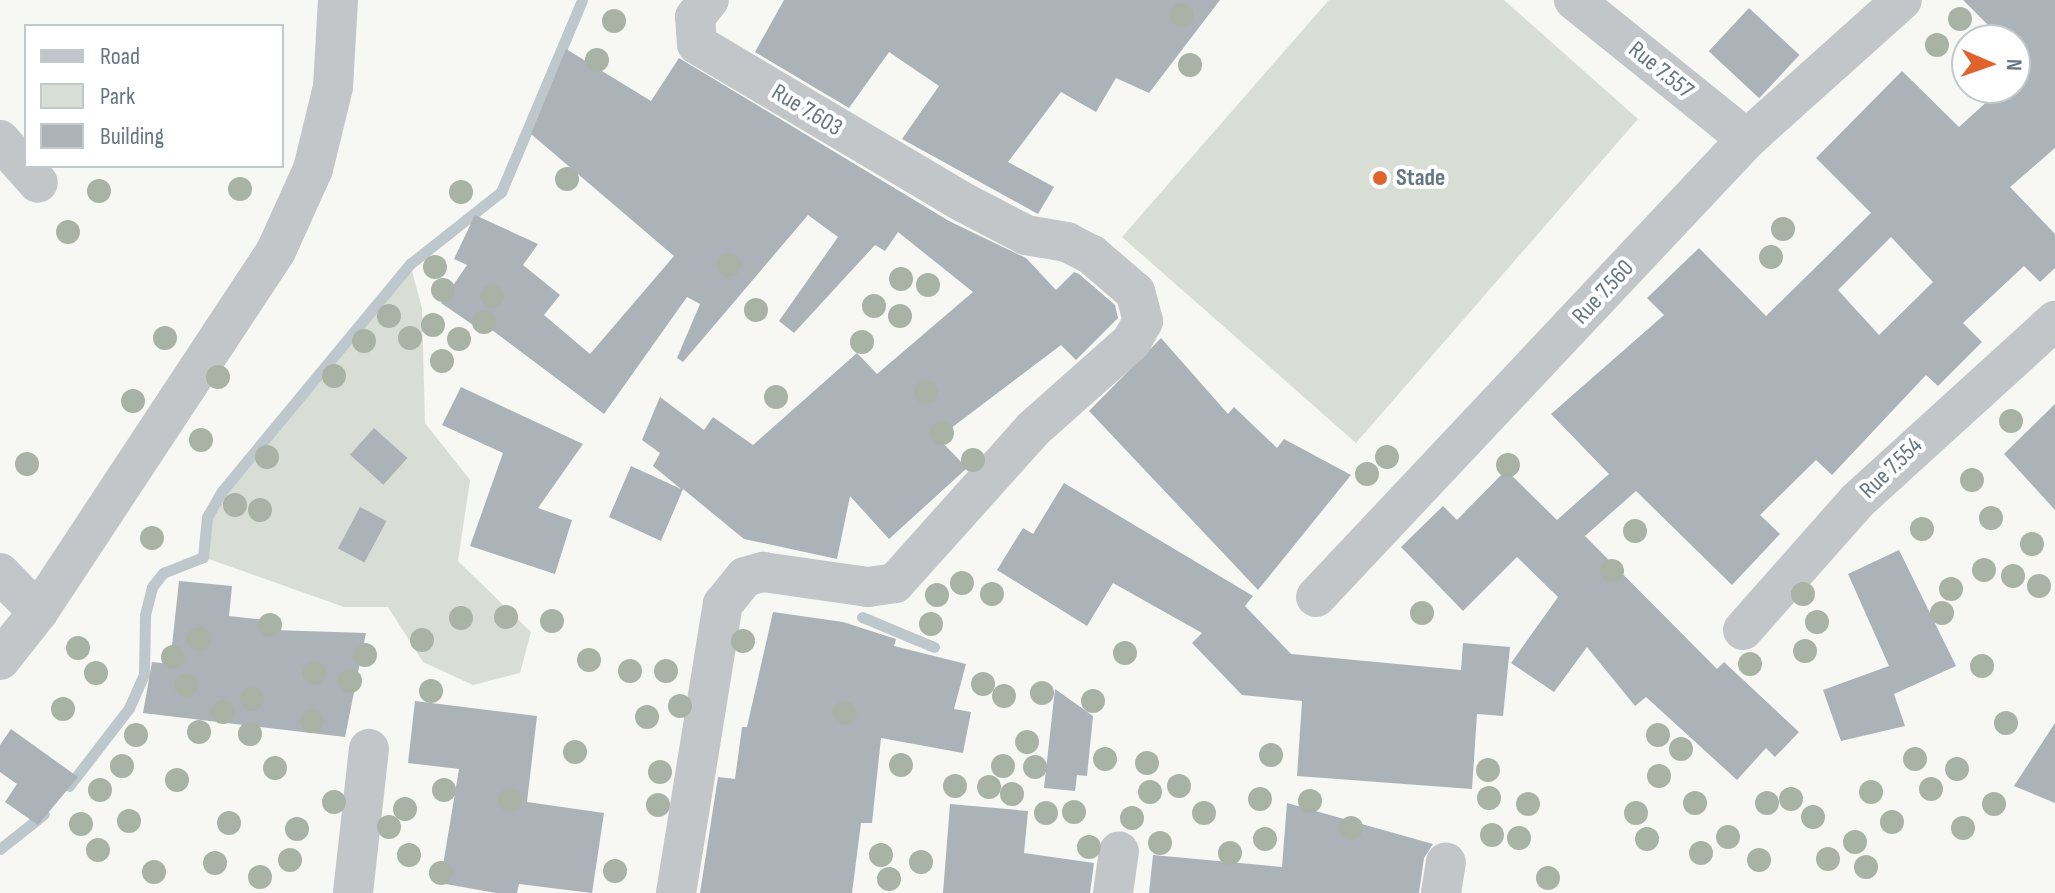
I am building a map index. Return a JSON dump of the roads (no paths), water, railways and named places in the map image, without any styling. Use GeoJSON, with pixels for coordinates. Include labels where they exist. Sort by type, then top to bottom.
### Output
{"type":"FeatureCollection","features":[{"type":"Feature","properties":{"kind":"street"},"geometry":{"type":"LineString","coordinates":[[0,660],[38,612],[276,251],[313,169],[333,87],[338,0]]}},
{"type":"Feature","properties":{"kind":"street","name":"Rue 7.603"},"geometry":{"type":"LineString","coordinates":[[676,893],[723,604],[745,577],[763,572],[868,587],[895,583],[1033,429],[1131,342],[1143,321],[1135,292],[1092,255],[1067,242],[1026,235],[961,201],[697,44],[695,17],[709,0]]}},
{"type":"Feature","properties":{"kind":"street","name":"Rue 7.557"},"geometry":{"type":"LineString","coordinates":[[1574,0],[1747,139]]}},
{"type":"Feature","properties":{"kind":"street","name":"Rue 7.560"},"geometry":{"type":"LineString","coordinates":[[1316,597],[1747,139],[1902,0]]}},
{"type":"Feature","properties":{"kind":"street"},"geometry":{"type":"LineString","coordinates":[[0,140],[24,167]]}},
{"type":"Feature","properties":{"kind":"street"},"geometry":{"type":"LineString","coordinates":[[25,168],[38,183]]}},
{"type":"Feature","properties":{"kind":"street","name":"Rue 7.554"},"geometry":{"type":"LineString","coordinates":[[1743,630],[1857,501],[2055,321]]}},
{"type":"Feature","properties":{"kind":"street"},"geometry":{"type":"LineString","coordinates":[[0,573],[38,612]]}},
{"type":"Feature","properties":{"kind":"street"},"geometry":{"type":"LineString","coordinates":[[353,893],[369,749]]}},
{"type":"Feature","properties":{"kind":"street"},"geometry":{"type":"LineString","coordinates":[[1113,893],[1119,851]]}},
{"type":"Feature","properties":{"kind":"waterway"},"geometry":{"type":"LineString","coordinates":[[69,786],[129,708],[144,674],[145,615],[152,587],[163,573],[203,557],[207,517],[222,491],[410,264],[501,192],[582,0]]}},
{"type":"Feature","properties":{"kind":"waterway"},"geometry":{"type":"LineString","coordinates":[[862,617],[934,647]]}},
{"type":"Feature","properties":{"kind":"waterway"},"geometry":{"type":"LineString","coordinates":[[0,849],[44,814]]}},
{"type":"Feature","properties":{"kind":"place","name":"Stade"},"geometry":{"type":"Point","coordinates":[1380,178]}}]}
